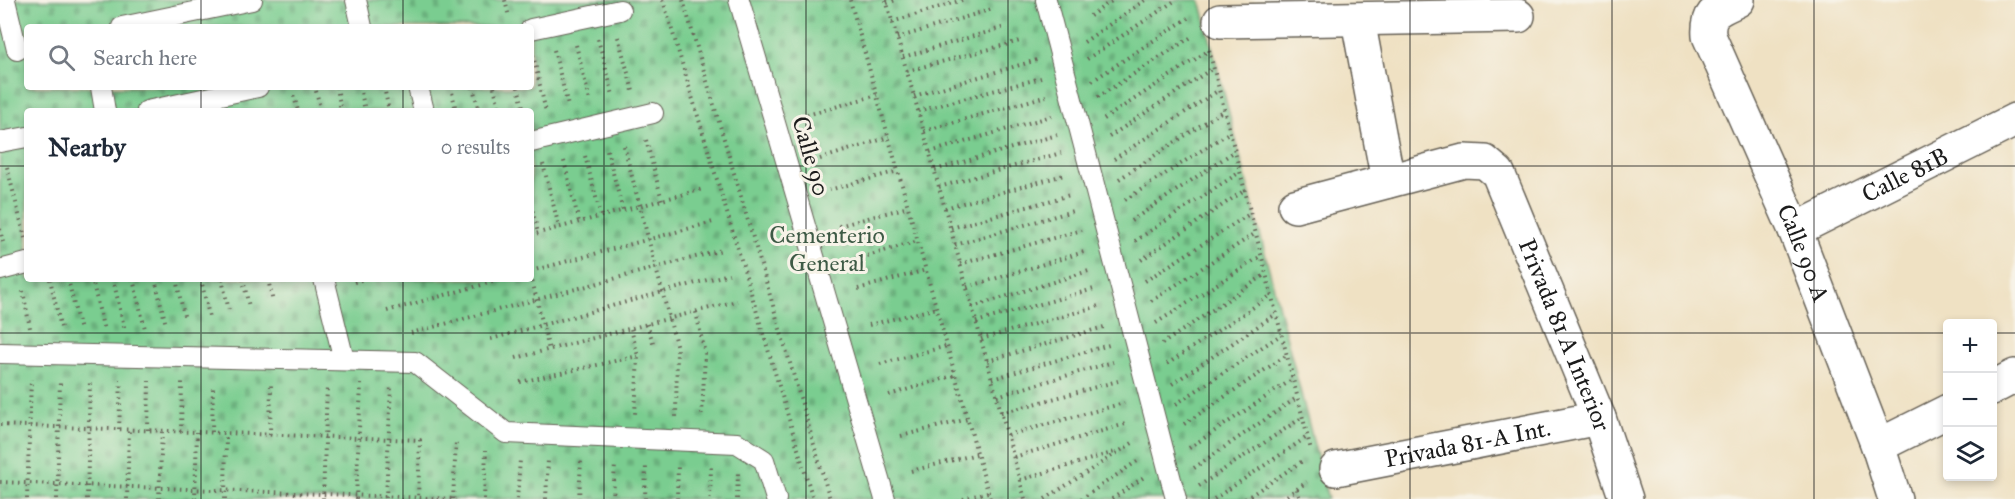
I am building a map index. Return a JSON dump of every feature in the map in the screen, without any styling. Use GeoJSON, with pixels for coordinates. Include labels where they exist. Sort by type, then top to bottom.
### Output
{"type":"FeatureCollection","features":[{"type":"Feature","properties":{"kind":"street","name":"Calle 90 A"},"geometry":{"type":"LineString","coordinates":[[1726,6],[1708,22],[1709,36],[1795,230],[1896,499]]}},
{"type":"Feature","properties":{"kind":"street"},"geometry":{"type":"LineString","coordinates":[[1204,32],[1358,20],[1518,16]]}},
{"type":"Feature","properties":{"kind":"street"},"geometry":{"type":"LineString","coordinates":[[1295,206],[1388,181],[1358,20]]}},
{"type":"Feature","properties":{"kind":"street","name":"Calle 81B"},"geometry":{"type":"LineString","coordinates":[[1795,230],[2015,120]]}},
{"type":"Feature","properties":{"kind":"street","name":"Privada 81 A Interior"},"geometry":{"type":"LineString","coordinates":[[1388,181],[1464,161],[1485,162],[1498,173],[1599,418],[1626,499]]}},
{"type":"Feature","properties":{"kind":"street"},"geometry":{"type":"LineString","coordinates":[[1997,385],[2015,376]]}},
{"type":"Feature","properties":{"kind":"street"},"geometry":{"type":"LineString","coordinates":[[1878,446],[1943,413]]}},
{"type":"Feature","properties":{"kind":"street","name":"Privada 81-A Int."},"geometry":{"type":"LineString","coordinates":[[1323,474],[1599,418]]}},
{"type":"Feature","properties":{"kind":"lane"},"geometry":{"type":"LineString","coordinates":[[5,0],[15,50]]}},
{"type":"Feature","properties":{"kind":"lane"},"geometry":{"type":"LineString","coordinates":[[135,24],[227,3],[252,0]]}},
{"type":"Feature","properties":{"kind":"lane"},"geometry":{"type":"LineString","coordinates":[[356,0],[361,24]]}},
{"type":"Feature","properties":{"kind":"lane","name":"Calle 90"},"geometry":{"type":"LineString","coordinates":[[739,0],[885,499]]}},
{"type":"Feature","properties":{"kind":"lane"},"geometry":{"type":"LineString","coordinates":[[1046,0],[1176,499]]}},
{"type":"Feature","properties":{"kind":"lane"},"geometry":{"type":"LineString","coordinates":[[534,28],[621,10]]}},
{"type":"Feature","properties":{"kind":"lane"},"geometry":{"type":"LineString","coordinates":[[102,90],[104,108]]}},
{"type":"Feature","properties":{"kind":"lane"},"geometry":{"type":"LineString","coordinates":[[161,108],[244,90]]}},
{"type":"Feature","properties":{"kind":"lane"},"geometry":{"type":"LineString","coordinates":[[419,90],[423,108]]}},
{"type":"Feature","properties":{"kind":"lane"},"geometry":{"type":"LineString","coordinates":[[534,141],[653,113]]}},
{"type":"Feature","properties":{"kind":"lane"},"geometry":{"type":"LineString","coordinates":[[3,151],[24,139]]}},
{"type":"Feature","properties":{"kind":"lane"},"geometry":{"type":"LineString","coordinates":[[0,270],[24,264]]}},
{"type":"Feature","properties":{"kind":"lane"},"geometry":{"type":"LineString","coordinates":[[325,282],[344,360]]}},
{"type":"Feature","properties":{"kind":"lane"},"geometry":{"type":"LineString","coordinates":[[0,353],[415,362],[506,433],[736,443],[764,460],[776,499]]}},
{"type":"Feature","properties":{"kind":"path"},"geometry":{"type":"LineString","coordinates":[[505,0],[509,18]]}},
{"type":"Feature","properties":{"kind":"path"},"geometry":{"type":"LineString","coordinates":[[663,0],[813,499]]}},
{"type":"Feature","properties":{"kind":"path"},"geometry":{"type":"LineString","coordinates":[[683,0],[830,499]]}},
{"type":"Feature","properties":{"kind":"path"},"geometry":{"type":"LineString","coordinates":[[850,0],[990,499]]}},
{"type":"Feature","properties":{"kind":"path"},"geometry":{"type":"LineString","coordinates":[[896,0],[886,2],[930,152],[1025,499]]}},
{"type":"Feature","properties":{"kind":"path"},"geometry":{"type":"LineString","coordinates":[[892,22],[962,0]]}},
{"type":"Feature","properties":{"kind":"path"},"geometry":{"type":"LineString","coordinates":[[1090,16],[1113,0]]}},
{"type":"Feature","properties":{"kind":"path"},"geometry":{"type":"LineString","coordinates":[[1078,46],[1145,0]]}},
{"type":"Feature","properties":{"kind":"path"},"geometry":{"type":"LineString","coordinates":[[1082,62],[1176,0]]}},
{"type":"Feature","properties":{"kind":"path"},"geometry":{"type":"LineString","coordinates":[[897,38],[992,9]]}},
{"type":"Feature","properties":{"kind":"path"},"geometry":{"type":"LineString","coordinates":[[903,57],[1005,27]]}},
{"type":"Feature","properties":{"kind":"path"},"geometry":{"type":"LineString","coordinates":[[1204,32],[1312,454],[1245,499]]}},
{"type":"Feature","properties":{"kind":"path"},"geometry":{"type":"LineString","coordinates":[[1087,84],[1204,32]]}},
{"type":"Feature","properties":{"kind":"path"},"geometry":{"type":"LineString","coordinates":[[1092,101],[1204,32]]}},
{"type":"Feature","properties":{"kind":"path"},"geometry":{"type":"LineString","coordinates":[[1098,123],[1204,32]]}},
{"type":"Feature","properties":{"kind":"path"},"geometry":{"type":"LineString","coordinates":[[617,33],[634,96]]}},
{"type":"Feature","properties":{"kind":"path"},"geometry":{"type":"LineString","coordinates":[[598,37],[615,101]]}},
{"type":"Feature","properties":{"kind":"path"},"geometry":{"type":"LineString","coordinates":[[907,71],[1020,41]]}},
{"type":"Feature","properties":{"kind":"path"},"geometry":{"type":"LineString","coordinates":[[575,42],[591,106]]}},
{"type":"Feature","properties":{"kind":"path"},"geometry":{"type":"LineString","coordinates":[[554,47],[569,111]]}},
{"type":"Feature","properties":{"kind":"path"},"geometry":{"type":"LineString","coordinates":[[914,96],[1038,60]]}},
{"type":"Feature","properties":{"kind":"path"},"geometry":{"type":"LineString","coordinates":[[534,61],[547,116]]}},
{"type":"Feature","properties":{"kind":"path"},"geometry":{"type":"LineString","coordinates":[[1103,141],[1213,68]]}},
{"type":"Feature","properties":{"kind":"path"},"geometry":{"type":"LineString","coordinates":[[918,111],[1042,77]]}},
{"type":"Feature","properties":{"kind":"path"},"geometry":{"type":"LineString","coordinates":[[338,90],[340,108]]}},
{"type":"Feature","properties":{"kind":"path"},"geometry":{"type":"LineString","coordinates":[[361,90],[364,108]]}},
{"type":"Feature","properties":{"kind":"path"},"geometry":{"type":"LineString","coordinates":[[385,90],[388,108]]}},
{"type":"Feature","properties":{"kind":"path"},"geometry":{"type":"LineString","coordinates":[[452,90],[455,108]]}},
{"type":"Feature","properties":{"kind":"path"},"geometry":{"type":"LineString","coordinates":[[474,90],[478,108]]}},
{"type":"Feature","properties":{"kind":"path"},"geometry":{"type":"LineString","coordinates":[[495,90],[499,108]]}},
{"type":"Feature","properties":{"kind":"path"},"geometry":{"type":"LineString","coordinates":[[519,90],[523,108]]}},
{"type":"Feature","properties":{"kind":"path"},"geometry":{"type":"LineString","coordinates":[[1108,163],[1219,90]]}},
{"type":"Feature","properties":{"kind":"path"},"geometry":{"type":"LineString","coordinates":[[316,91],[320,108]]}},
{"type":"Feature","properties":{"kind":"path"},"geometry":{"type":"LineString","coordinates":[[807,115],[877,94]]}},
{"type":"Feature","properties":{"kind":"path"},"geometry":{"type":"LineString","coordinates":[[294,96],[297,108]]}},
{"type":"Feature","properties":{"kind":"path"},"geometry":{"type":"LineString","coordinates":[[924,131],[1047,96]]}},
{"type":"Feature","properties":{"kind":"path"},"geometry":{"type":"LineString","coordinates":[[1113,182],[1224,110]]}},
{"type":"Feature","properties":{"kind":"path"},"geometry":{"type":"LineString","coordinates":[[930,152],[1052,116]]}},
{"type":"Feature","properties":{"kind":"path"},"geometry":{"type":"LineString","coordinates":[[1119,204],[1230,132]]}},
{"type":"Feature","properties":{"kind":"path"},"geometry":{"type":"LineString","coordinates":[[935,170],[1058,135]]}},
{"type":"Feature","properties":{"kind":"path"},"geometry":{"type":"LineString","coordinates":[[645,136],[662,200]]}},
{"type":"Feature","properties":{"kind":"path"},"geometry":{"type":"LineString","coordinates":[[820,159],[889,137]]}},
{"type":"Feature","properties":{"kind":"path"},"geometry":{"type":"LineString","coordinates":[[623,141],[677,348],[676,425]]}},
{"type":"Feature","properties":{"kind":"path"},"geometry":{"type":"LineString","coordinates":[[606,146],[623,211]]}},
{"type":"Feature","properties":{"kind":"path"},"geometry":{"type":"LineString","coordinates":[[3,151],[24,232]]}},
{"type":"Feature","properties":{"kind":"path"},"geometry":{"type":"LineString","coordinates":[[584,151],[601,216]]}},
{"type":"Feature","properties":{"kind":"path"},"geometry":{"type":"LineString","coordinates":[[1125,225],[1235,151]]}},
{"type":"Feature","properties":{"kind":"path"},"geometry":{"type":"LineString","coordinates":[[939,187],[1062,153]]}},
{"type":"Feature","properties":{"kind":"path"},"geometry":{"type":"LineString","coordinates":[[563,157],[579,222]]}},
{"type":"Feature","properties":{"kind":"path"},"geometry":{"type":"LineString","coordinates":[[543,162],[559,227]]}},
{"type":"Feature","properties":{"kind":"path"},"geometry":{"type":"LineString","coordinates":[[829,190],[898,171]]}},
{"type":"Feature","properties":{"kind":"path"},"geometry":{"type":"LineString","coordinates":[[1130,244],[1240,172]]}},
{"type":"Feature","properties":{"kind":"path"},"geometry":{"type":"LineString","coordinates":[[945,208],[1068,174]]}},
{"type":"Feature","properties":{"kind":"path"},"geometry":{"type":"LineString","coordinates":[[534,234],[703,189]]}},
{"type":"Feature","properties":{"kind":"path"},"geometry":{"type":"LineString","coordinates":[[1135,264],[1245,190]]}},
{"type":"Feature","properties":{"kind":"path"},"geometry":{"type":"LineString","coordinates":[[951,228],[1073,194]]}},
{"type":"Feature","properties":{"kind":"path"},"geometry":{"type":"LineString","coordinates":[[839,225],[908,207]]}},
{"type":"Feature","properties":{"kind":"path"},"geometry":{"type":"LineString","coordinates":[[955,244],[1077,210]]}},
{"type":"Feature","properties":{"kind":"path"},"geometry":{"type":"LineString","coordinates":[[1140,284],[1251,213]]}},
{"type":"Feature","properties":{"kind":"path"},"geometry":{"type":"LineString","coordinates":[[534,217],[538,233]]}},
{"type":"Feature","properties":{"kind":"path"},"geometry":{"type":"LineString","coordinates":[[534,270],[713,222]]}},
{"type":"Feature","properties":{"kind":"path"},"geometry":{"type":"LineString","coordinates":[[960,264],[1082,230]]}},
{"type":"Feature","properties":{"kind":"path"},"geometry":{"type":"LineString","coordinates":[[1146,304],[1256,232]]}},
{"type":"Feature","properties":{"kind":"path"},"geometry":{"type":"LineString","coordinates":[[849,261],[918,241]]}},
{"type":"Feature","properties":{"kind":"path"},"geometry":{"type":"LineString","coordinates":[[411,333],[722,250]]}},
{"type":"Feature","properties":{"kind":"path"},"geometry":{"type":"LineString","coordinates":[[967,287],[1088,251]]}},
{"type":"Feature","properties":{"kind":"path"},"geometry":{"type":"LineString","coordinates":[[1151,326],[1261,256]]}},
{"type":"Feature","properties":{"kind":"path"},"geometry":{"type":"LineString","coordinates":[[858,289],[926,270]]}},
{"type":"Feature","properties":{"kind":"path"},"geometry":{"type":"LineString","coordinates":[[972,307],[1093,270]]}},
{"type":"Feature","properties":{"kind":"path"},"geometry":{"type":"LineString","coordinates":[[491,339],[729,274]]}},
{"type":"Feature","properties":{"kind":"path"},"geometry":{"type":"LineString","coordinates":[[1157,347],[1266,274]]}},
{"type":"Feature","properties":{"kind":"path"},"geometry":{"type":"LineString","coordinates":[[51,282],[63,335]]}},
{"type":"Feature","properties":{"kind":"path"},"geometry":{"type":"LineString","coordinates":[[69,282],[81,332]]}},
{"type":"Feature","properties":{"kind":"path"},"geometry":{"type":"LineString","coordinates":[[93,282],[106,338]]}},
{"type":"Feature","properties":{"kind":"path"},"geometry":{"type":"LineString","coordinates":[[113,282],[126,333]]}},
{"type":"Feature","properties":{"kind":"path"},"geometry":{"type":"LineString","coordinates":[[134,282],[145,329]]}},
{"type":"Feature","properties":{"kind":"path"},"geometry":{"type":"LineString","coordinates":[[156,282],[166,325]]}},
{"type":"Feature","properties":{"kind":"path"},"geometry":{"type":"LineString","coordinates":[[177,282],[185,320]]}},
{"type":"Feature","properties":{"kind":"path"},"geometry":{"type":"LineString","coordinates":[[202,282],[209,316]]}},
{"type":"Feature","properties":{"kind":"path"},"geometry":{"type":"LineString","coordinates":[[223,282],[229,311]]}},
{"type":"Feature","properties":{"kind":"path"},"geometry":{"type":"LineString","coordinates":[[244,282],[249,307]]}},
{"type":"Feature","properties":{"kind":"path"},"geometry":{"type":"LineString","coordinates":[[269,282],[273,302]]}},
{"type":"Feature","properties":{"kind":"path"},"geometry":{"type":"LineString","coordinates":[[387,311],[492,282]]}},
{"type":"Feature","properties":{"kind":"path"},"geometry":{"type":"LineString","coordinates":[[532,282],[549,350]]}},
{"type":"Feature","properties":{"kind":"path"},"geometry":{"type":"LineString","coordinates":[[22,288],[31,333]]}},
{"type":"Feature","properties":{"kind":"path"},"geometry":{"type":"LineString","coordinates":[[976,322],[1098,288]]}},
{"type":"Feature","properties":{"kind":"path"},"geometry":{"type":"LineString","coordinates":[[1162,367],[1272,295]]}},
{"type":"Feature","properties":{"kind":"path"},"geometry":{"type":"LineString","coordinates":[[516,358],[737,301]]}},
{"type":"Feature","properties":{"kind":"path"},"geometry":{"type":"LineString","coordinates":[[981,339],[1102,305]]}},
{"type":"Feature","properties":{"kind":"path"},"geometry":{"type":"LineString","coordinates":[[869,325],[937,308]]}},
{"type":"Feature","properties":{"kind":"path"},"geometry":{"type":"LineString","coordinates":[[696,312],[705,354],[701,426]]}},
{"type":"Feature","properties":{"kind":"path"},"geometry":{"type":"LineString","coordinates":[[1168,388],[1276,314]]}},
{"type":"Feature","properties":{"kind":"path"},"geometry":{"type":"LineString","coordinates":[[647,324],[654,346]]}},
{"type":"Feature","properties":{"kind":"path"},"geometry":{"type":"LineString","coordinates":[[987,361],[1108,326]]}},
{"type":"Feature","properties":{"kind":"path"},"geometry":{"type":"LineString","coordinates":[[631,328],[638,356],[635,424]]}},
{"type":"Feature","properties":{"kind":"path"},"geometry":{"type":"LineString","coordinates":[[1173,406],[1281,334]]}},
{"type":"Feature","properties":{"kind":"path"},"geometry":{"type":"LineString","coordinates":[[992,379],[1112,344]]}},
{"type":"Feature","properties":{"kind":"path"},"geometry":{"type":"LineString","coordinates":[[880,364],[947,346]]}},
{"type":"Feature","properties":{"kind":"path"},"geometry":{"type":"LineString","coordinates":[[1178,428],[1287,355]]}},
{"type":"Feature","properties":{"kind":"path"},"geometry":{"type":"LineString","coordinates":[[520,382],[638,356]]}},
{"type":"Feature","properties":{"kind":"path"},"geometry":{"type":"LineString","coordinates":[[997,396],[1117,361]]}},
{"type":"Feature","properties":{"kind":"path"},"geometry":{"type":"LineString","coordinates":[[87,499],[90,369]]}},
{"type":"Feature","properties":{"kind":"path"},"geometry":{"type":"LineString","coordinates":[[119,429],[122,370]]}},
{"type":"Feature","properties":{"kind":"path"},"geometry":{"type":"LineString","coordinates":[[148,431],[150,371]]}},
{"type":"Feature","properties":{"kind":"path"},"geometry":{"type":"LineString","coordinates":[[181,432],[182,373]]}},
{"type":"Feature","properties":{"kind":"path"},"geometry":{"type":"LineString","coordinates":[[212,432],[213,374]]}},
{"type":"Feature","properties":{"kind":"path"},"geometry":{"type":"LineString","coordinates":[[889,395],[956,375]]}},
{"type":"Feature","properties":{"kind":"path"},"geometry":{"type":"LineString","coordinates":[[27,499],[31,376]]}},
{"type":"Feature","properties":{"kind":"path"},"geometry":{"type":"LineString","coordinates":[[270,435],[271,376]]}},
{"type":"Feature","properties":{"kind":"path"},"geometry":{"type":"LineString","coordinates":[[57,499],[60,379]]}},
{"type":"Feature","properties":{"kind":"path"},"geometry":{"type":"LineString","coordinates":[[323,497],[327,379]]}},
{"type":"Feature","properties":{"kind":"path"},"geometry":{"type":"LineString","coordinates":[[1185,451],[1293,379]]}},
{"type":"Feature","properties":{"kind":"path"},"geometry":{"type":"LineString","coordinates":[[1001,413],[1122,380]]}},
{"type":"Feature","properties":{"kind":"path"},"geometry":{"type":"LineString","coordinates":[[356,497],[361,381]]}},
{"type":"Feature","properties":{"kind":"path"},"geometry":{"type":"LineString","coordinates":[[386,498],[391,382]]}},
{"type":"Feature","properties":{"kind":"path"},"geometry":{"type":"LineString","coordinates":[[1190,471],[1298,397]]}},
{"type":"Feature","properties":{"kind":"path"},"geometry":{"type":"LineString","coordinates":[[1008,435],[1128,402]]}},
{"type":"Feature","properties":{"kind":"path"},"geometry":{"type":"LineString","coordinates":[[1194,489],[1303,417]]}},
{"type":"Feature","properties":{"kind":"path"},"geometry":{"type":"LineString","coordinates":[[901,436],[968,419]]}},
{"type":"Feature","properties":{"kind":"path"},"geometry":{"type":"LineString","coordinates":[[1014,457],[1133,422]]}},
{"type":"Feature","properties":{"kind":"path"},"geometry":{"type":"LineString","coordinates":[[0,425],[420,440],[418,498]]}},
{"type":"Feature","properties":{"kind":"path"},"geometry":{"type":"LineString","coordinates":[[127,499],[129,430]]}},
{"type":"Feature","properties":{"kind":"path"},"geometry":{"type":"LineString","coordinates":[[159,499],[162,431]]}},
{"type":"Feature","properties":{"kind":"path"},"geometry":{"type":"LineString","coordinates":[[195,499],[196,432]]}},
{"type":"Feature","properties":{"kind":"path"},"geometry":{"type":"LineString","coordinates":[[225,499],[226,433]]}},
{"type":"Feature","properties":{"kind":"path"},"geometry":{"type":"LineString","coordinates":[[1214,499],[1307,437]]}},
{"type":"Feature","properties":{"kind":"path"},"geometry":{"type":"LineString","coordinates":[[1044,499],[1137,440]]}},
{"type":"Feature","properties":{"kind":"path"},"geometry":{"type":"LineString","coordinates":[[0,482],[225,490],[323,497],[454,499],[456,441]]}},
{"type":"Feature","properties":{"kind":"path"},"geometry":{"type":"LineString","coordinates":[[484,499],[486,443]]}},
{"type":"Feature","properties":{"kind":"path"},"geometry":{"type":"LineString","coordinates":[[1020,480],[1122,450]]}},
{"type":"Feature","properties":{"kind":"path"},"geometry":{"type":"LineString","coordinates":[[911,471],[977,454]]}},
{"type":"Feature","properties":{"kind":"path"},"geometry":{"type":"LineString","coordinates":[[517,499],[520,455]]}},
{"type":"Feature","properties":{"kind":"path"},"geometry":{"type":"LineString","coordinates":[[546,499],[549,456]]}},
{"type":"Feature","properties":{"kind":"path"},"geometry":{"type":"LineString","coordinates":[[579,499],[581,458]]}},
{"type":"Feature","properties":{"kind":"path"},"geometry":{"type":"LineString","coordinates":[[1081,499],[1143,458]]}},
{"type":"Feature","properties":{"kind":"path"},"geometry":{"type":"LineString","coordinates":[[613,499],[615,459]]}},
{"type":"Feature","properties":{"kind":"path"},"geometry":{"type":"LineString","coordinates":[[645,499],[646,460]]}},
{"type":"Feature","properties":{"kind":"path"},"geometry":{"type":"LineString","coordinates":[[677,499],[678,463]]}},
{"type":"Feature","properties":{"kind":"path"},"geometry":{"type":"LineString","coordinates":[[710,499],[711,464]]}},
{"type":"Feature","properties":{"kind":"path"},"geometry":{"type":"LineString","coordinates":[[737,499],[738,468]]}},
{"type":"Feature","properties":{"kind":"path"},"geometry":{"type":"LineString","coordinates":[[1283,499],[1323,474]]}},
{"type":"Feature","properties":{"kind":"path"},"geometry":{"type":"LineString","coordinates":[[1112,499],[1147,475]]}},
{"type":"Feature","properties":{"kind":"path"},"geometry":{"type":"LineString","coordinates":[[1297,489],[1300,499]]}},
{"type":"Feature","properties":{"kind":"path"},"geometry":{"type":"LineString","coordinates":[[963,499],[988,492]]}},
{"type":"Feature","properties":{"kind":"green space","name":"Cementerio General"},"geometry":{"type":"Polygon","coordinates":[[[0,0],[1200,0],[1328,499],[0,499],[0,0]]]}}]}
